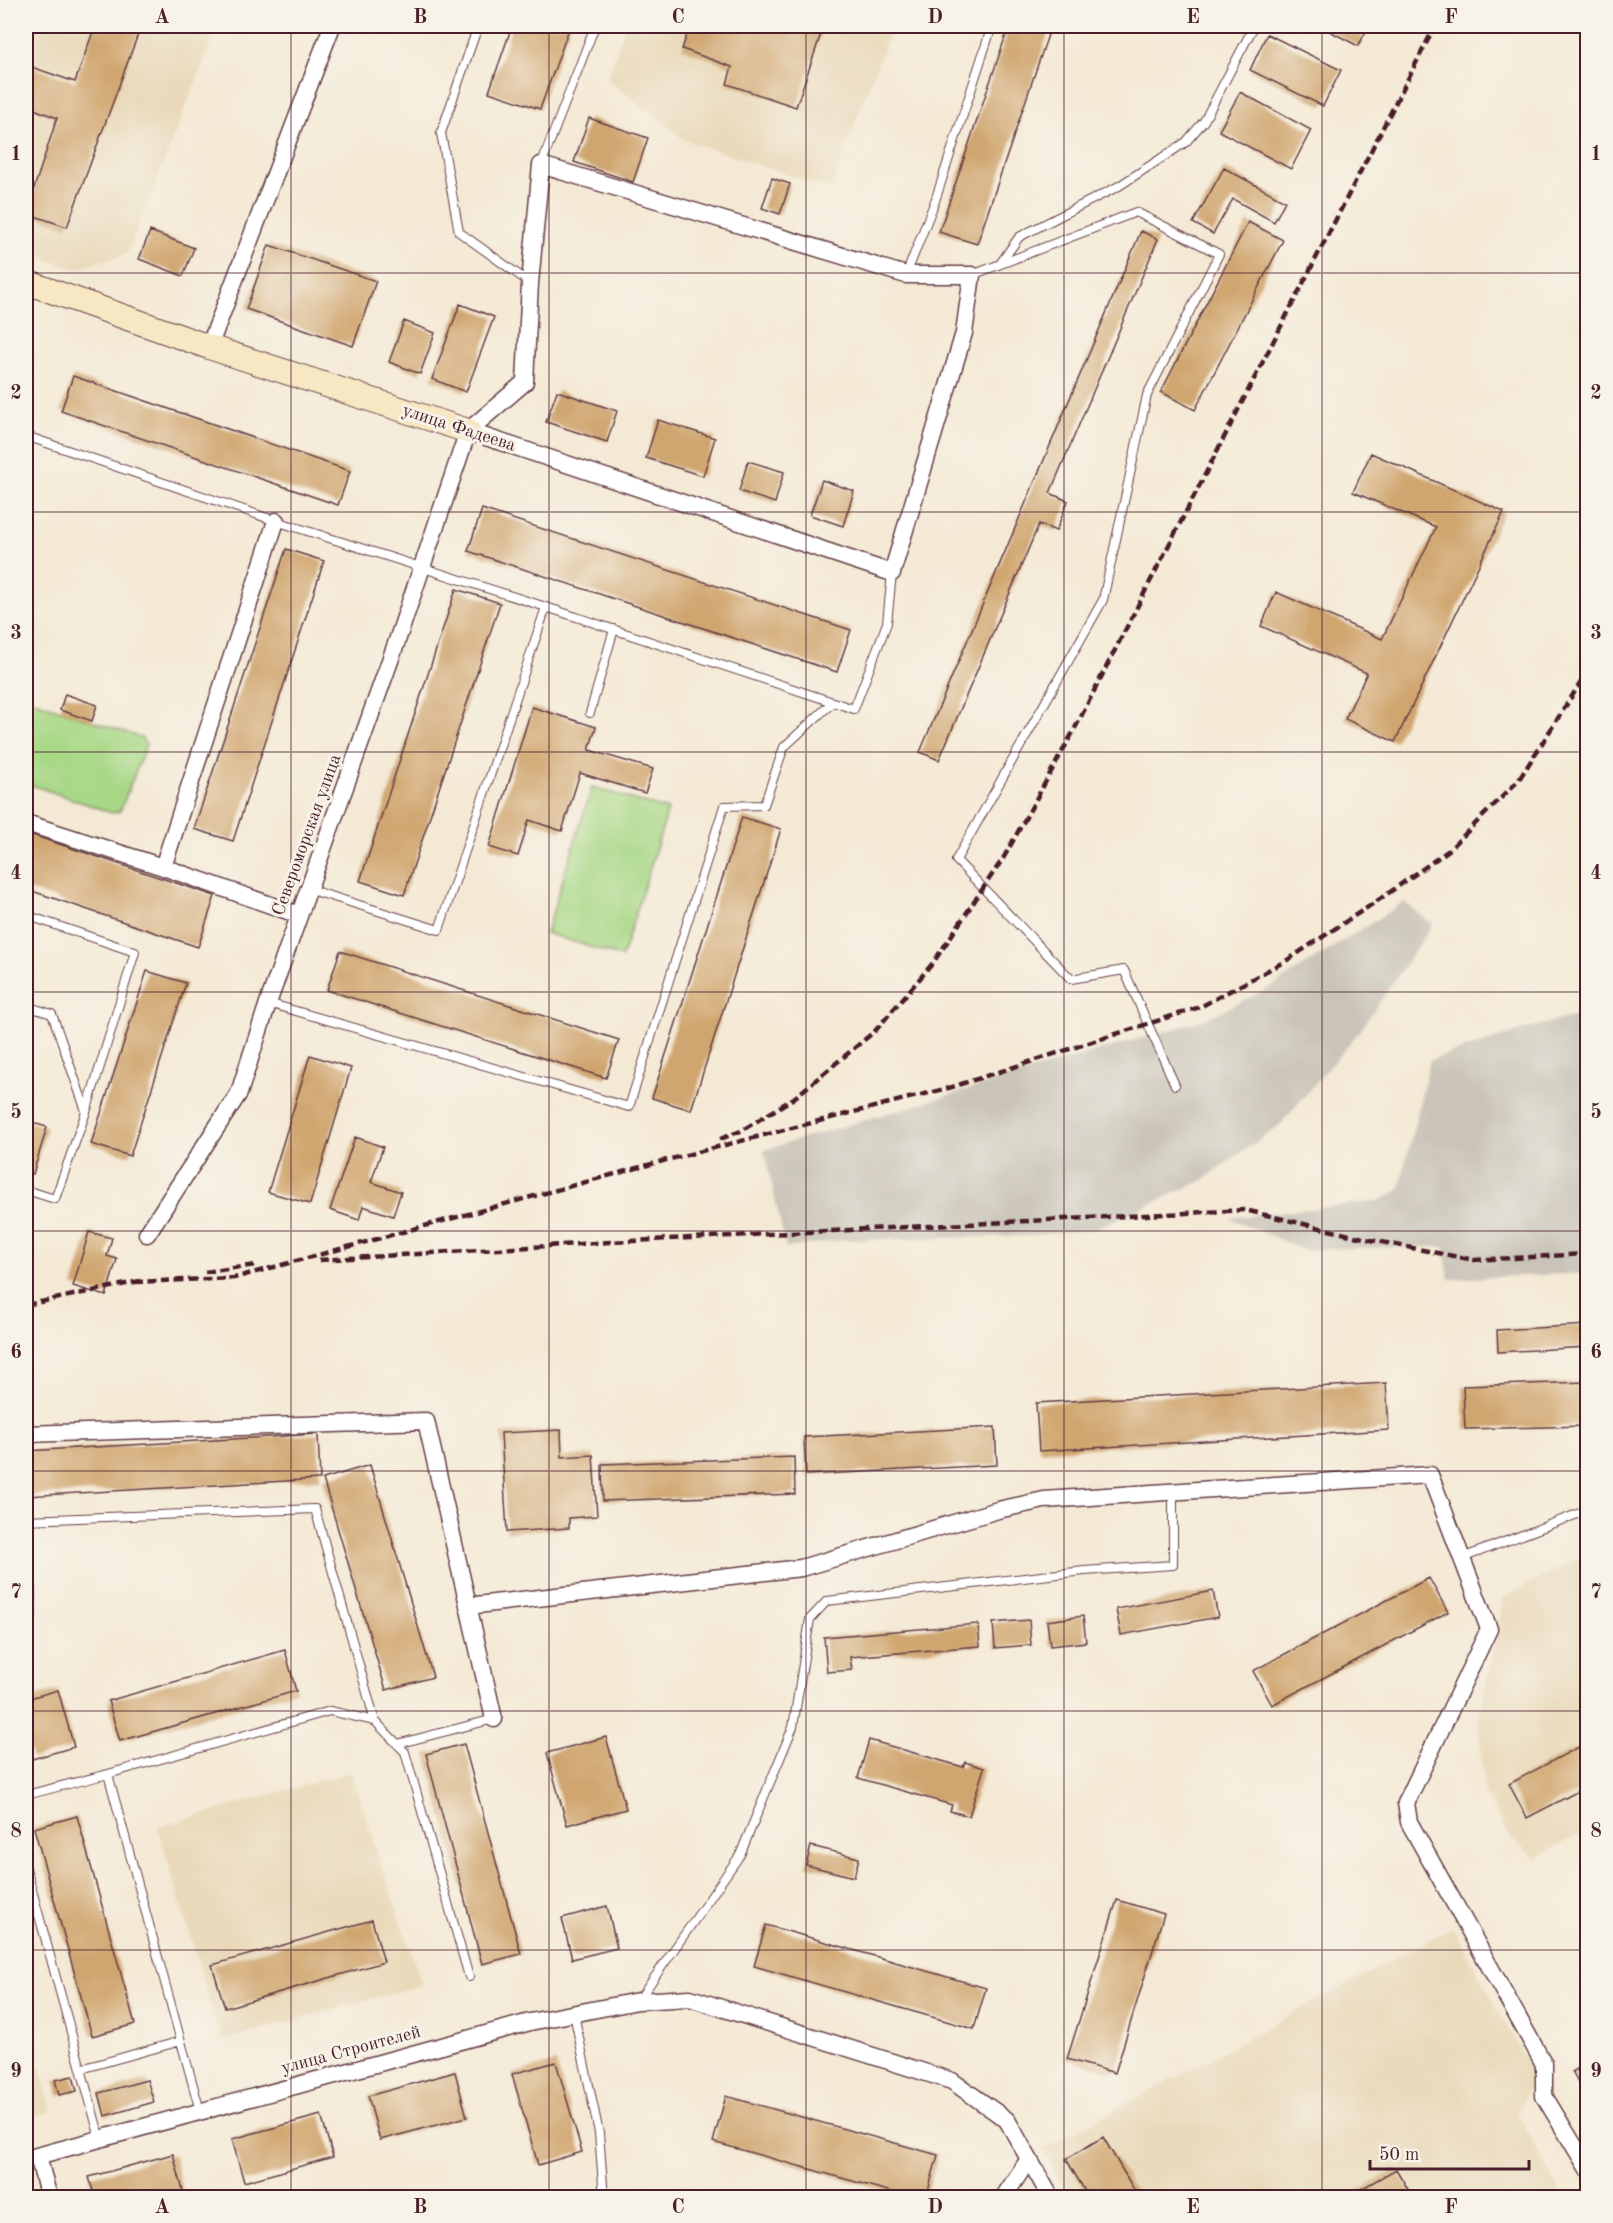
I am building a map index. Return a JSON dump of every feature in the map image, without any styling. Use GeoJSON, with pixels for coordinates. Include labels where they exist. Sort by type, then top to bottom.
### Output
{"type":"FeatureCollection","features":[{"type":"Feature","properties":{"kind":"street"},"geometry":{"type":"LineString","coordinates":[[209,347],[332,26]]}},
{"type":"Feature","properties":{"kind":"street"},"geometry":{"type":"LineString","coordinates":[[468,431],[525,382],[530,283],[541,165],[906,275],[972,274],[964,333],[892,573]]}},
{"type":"Feature","properties":{"kind":"street","name":"улица Фадеева"},"geometry":{"type":"LineString","coordinates":[[26,282],[209,347],[892,573]]}},
{"type":"Feature","properties":{"kind":"street","name":"Североморская улица"},"geometry":{"type":"LineString","coordinates":[[147,1234],[239,1094],[268,1003],[423,568],[468,431]]}},
{"type":"Feature","properties":{"kind":"street"},"geometry":{"type":"LineString","coordinates":[[163,867],[276,521]]}},
{"type":"Feature","properties":{"kind":"street"},"geometry":{"type":"LineString","coordinates":[[26,823],[163,867],[299,915]]}},
{"type":"Feature","properties":{"kind":"street"},"geometry":{"type":"LineString","coordinates":[[26,1434],[426,1421],[494,1719]]}},
{"type":"Feature","properties":{"kind":"street"},"geometry":{"type":"LineString","coordinates":[[468,1606],[801,1568],[998,1510],[1044,1500],[1430,1475],[1489,1629],[1406,1803],[1409,1822],[1544,2064],[1544,2096],[1583,2150],[1587,2169]]}},
{"type":"Feature","properties":{"kind":"street","name":"улица Строителей"},"geometry":{"type":"LineString","coordinates":[[32,2157],[530,2022],[638,2001],[690,1998],[952,2081],[1007,2120],[1029,2159]]}},
{"type":"Feature","properties":{"kind":"street"},"geometry":{"type":"LineString","coordinates":[[32,2157],[49,2198]]}},
{"type":"Feature","properties":{"kind":"street"},"geometry":{"type":"LineString","coordinates":[[1003,2198],[1029,2159],[1051,2198]]}},
{"type":"Feature","properties":{"kind":"lane"},"geometry":{"type":"LineString","coordinates":[[478,26],[441,133],[459,232],[530,283]]}},
{"type":"Feature","properties":{"kind":"lane"},"geometry":{"type":"LineString","coordinates":[[541,165],[595,26]]}},
{"type":"Feature","properties":{"kind":"lane"},"geometry":{"type":"LineString","coordinates":[[906,275],[935,201],[992,26]]}},
{"type":"Feature","properties":{"kind":"lane"},"geometry":{"type":"LineString","coordinates":[[1000,264],[1019,237],[1119,186],[1186,142],[1204,121],[1254,26]]}},
{"type":"Feature","properties":{"kind":"lane"},"geometry":{"type":"LineString","coordinates":[[972,274],[1136,212],[1219,254],[1147,395],[1103,600],[956,860],[1071,979],[1124,970],[1175,1085]]}},
{"type":"Feature","properties":{"kind":"lane"},"geometry":{"type":"LineString","coordinates":[[26,436],[276,521],[855,709],[887,623],[892,573]]}},
{"type":"Feature","properties":{"kind":"lane"},"geometry":{"type":"LineString","coordinates":[[308,889],[439,930],[546,607]]}},
{"type":"Feature","properties":{"kind":"lane"},"geometry":{"type":"LineString","coordinates":[[590,713],[614,629]]}},
{"type":"Feature","properties":{"kind":"lane"},"geometry":{"type":"LineString","coordinates":[[268,1003],[628,1107],[724,806],[764,805],[784,747],[833,702]]}},
{"type":"Feature","properties":{"kind":"lane"},"geometry":{"type":"LineString","coordinates":[[26,915],[135,952],[86,1112],[55,1199],[26,1190]]}},
{"type":"Feature","properties":{"kind":"lane"},"geometry":{"type":"LineString","coordinates":[[26,1006],[52,1014],[86,1112]]}},
{"type":"Feature","properties":{"kind":"lane"},"geometry":{"type":"LineString","coordinates":[[638,2001],[740,1855],[794,1727],[810,1618],[827,1601],[1084,1571],[1173,1564],[1173,1492]]}},
{"type":"Feature","properties":{"kind":"lane"},"geometry":{"type":"LineString","coordinates":[[26,1520],[315,1509],[375,1721],[405,1752],[469,1977]]}},
{"type":"Feature","properties":{"kind":"lane"},"geometry":{"type":"LineString","coordinates":[[1462,1558],[1587,1510]]}},
{"type":"Feature","properties":{"kind":"lane"},"geometry":{"type":"LineString","coordinates":[[26,1795],[330,1711],[375,1721]]}},
{"type":"Feature","properties":{"kind":"lane"},"geometry":{"type":"LineString","coordinates":[[397,1744],[494,1719]]}},
{"type":"Feature","properties":{"kind":"lane"},"geometry":{"type":"LineString","coordinates":[[108,1774],[200,2111]]}},
{"type":"Feature","properties":{"kind":"lane"},"geometry":{"type":"LineString","coordinates":[[26,1868],[100,2138]]}},
{"type":"Feature","properties":{"kind":"lane"},"geometry":{"type":"LineString","coordinates":[[574,2014],[599,2133],[604,2198]]}},
{"type":"Feature","properties":{"kind":"lane"},"geometry":{"type":"LineString","coordinates":[[81,2069],[182,2041]]}},
{"type":"Feature","properties":{"kind":"shaded area"},"geometry":{"type":"Polygon","coordinates":[[[26,26],[218,26],[127,254],[75,269],[26,252],[26,26]]]}},
{"type":"Feature","properties":{"kind":"shaded area"},"geometry":{"type":"Polygon","coordinates":[[[625,26],[892,26],[830,189],[685,140],[607,79],[625,26]]]}},
{"type":"Feature","properties":{"kind":"shaded area"},"geometry":{"type":"Polygon","coordinates":[[[1404,902],[1433,924],[1359,1032],[1280,1125],[1201,1181],[1095,1229],[1024,1236],[845,1240],[786,1248],[764,1150],[1203,1020],[1266,990],[1404,902]]]}},
{"type":"Feature","properties":{"kind":"shaded area"},"geometry":{"type":"Polygon","coordinates":[[[1587,1013],[1587,1273],[1449,1279],[1444,1247],[1303,1250],[1230,1218],[1379,1201],[1399,1190],[1430,1060],[1532,1027],[1587,1013]]]}},
{"type":"Feature","properties":{"kind":"shaded area"},"geometry":{"type":"Polygon","coordinates":[[[1587,1554],[1587,1830],[1535,1859],[1508,1834],[1485,1794],[1478,1722],[1504,1597],[1587,1554]]]}},
{"type":"Feature","properties":{"kind":"shaded area"},"geometry":{"type":"Polygon","coordinates":[[[351,1772],[422,1985],[221,2041],[158,1827],[351,1772]]]}},
{"type":"Feature","properties":{"kind":"shaded area"},"geometry":{"type":"Polygon","coordinates":[[[1453,1927],[1535,2077],[1517,2113],[1563,2197],[1070,2197],[1043,2149],[1453,1927]]]}},
{"type":"Feature","properties":{"kind":"shaded area"},"geometry":{"type":"Polygon","coordinates":[[[26,2018],[52,2111],[26,2118],[26,2018]]]}},
{"type":"Feature","properties":{"kind":"shaded area"},"geometry":{"type":"Polygon","coordinates":[[[679,2185],[716,2197],[675,2197],[679,2185]]]}},
{"type":"Feature","properties":{"kind":"green space"},"geometry":{"type":"Polygon","coordinates":[[[26,698],[142,738],[146,745],[120,811],[112,813],[26,783],[26,698]]]}},
{"type":"Feature","properties":{"kind":"green space"},"geometry":{"type":"Polygon","coordinates":[[[592,787],[668,810],[622,957],[546,933],[592,787]]]}},
{"type":"Feature","properties":{"kind":"building"},"geometry":{"type":"Polygon","coordinates":[[[95,26],[141,26],[67,227],[26,213],[57,118],[26,106],[26,65],[75,82],[95,26]]]}},
{"type":"Feature","properties":{"kind":"building"},"geometry":{"type":"Polygon","coordinates":[[[512,26],[570,26],[540,109],[489,92],[512,26]]]}},
{"type":"Feature","properties":{"kind":"building"},"geometry":{"type":"Polygon","coordinates":[[[690,26],[816,26],[823,28],[796,107],[727,84],[732,67],[682,49],[690,26]]]}},
{"type":"Feature","properties":{"kind":"building"},"geometry":{"type":"Polygon","coordinates":[[[1009,26],[1051,26],[977,244],[939,232],[1009,26]]]}},
{"type":"Feature","properties":{"kind":"building"},"geometry":{"type":"Polygon","coordinates":[[[1320,26],[1369,26],[1358,46],[1320,26]]]}},
{"type":"Feature","properties":{"kind":"building"},"geometry":{"type":"Polygon","coordinates":[[[1267,34],[1341,70],[1323,106],[1250,70],[1267,34]]]}},
{"type":"Feature","properties":{"kind":"building"},"geometry":{"type":"Polygon","coordinates":[[[1240,92],[1311,130],[1291,169],[1219,131],[1240,92]]]}},
{"type":"Feature","properties":{"kind":"building"},"geometry":{"type":"Polygon","coordinates":[[[589,118],[648,138],[633,182],[574,162],[589,118]]]}},
{"type":"Feature","properties":{"kind":"building"},"geometry":{"type":"Polygon","coordinates":[[[1224,168],[1285,201],[1274,222],[1233,199],[1213,234],[1193,223],[1224,168]]]}},
{"type":"Feature","properties":{"kind":"building"},"geometry":{"type":"Polygon","coordinates":[[[772,178],[790,184],[780,214],[762,208],[772,178]]]}},
{"type":"Feature","properties":{"kind":"building"},"geometry":{"type":"Polygon","coordinates":[[[1248,222],[1283,240],[1195,410],[1161,392],[1248,222]]]}},
{"type":"Feature","properties":{"kind":"building"},"geometry":{"type":"Polygon","coordinates":[[[150,231],[194,248],[183,276],[139,259],[150,231]]]}},
{"type":"Feature","properties":{"kind":"building"},"geometry":{"type":"Polygon","coordinates":[[[1141,231],[1158,239],[1050,493],[1068,501],[1056,531],[1039,524],[939,760],[920,752],[1141,231]]]}},
{"type":"Feature","properties":{"kind":"building"},"geometry":{"type":"Polygon","coordinates":[[[269,245],[376,281],[353,346],[246,309],[269,245]]]}},
{"type":"Feature","properties":{"kind":"building"},"geometry":{"type":"Polygon","coordinates":[[[460,304],[494,317],[466,392],[432,379],[460,304]]]}},
{"type":"Feature","properties":{"kind":"building"},"geometry":{"type":"Polygon","coordinates":[[[404,321],[435,333],[420,374],[389,362],[404,321]]]}},
{"type":"Feature","properties":{"kind":"building"},"geometry":{"type":"Polygon","coordinates":[[[73,376],[350,471],[338,505],[61,411],[73,376]]]}},
{"type":"Feature","properties":{"kind":"building"},"geometry":{"type":"Polygon","coordinates":[[[557,391],[617,411],[607,442],[546,422],[557,391]]]}},
{"type":"Feature","properties":{"kind":"building"},"geometry":{"type":"Polygon","coordinates":[[[658,420],[715,438],[703,476],[646,458],[658,420]]]}},
{"type":"Feature","properties":{"kind":"building"},"geometry":{"type":"Polygon","coordinates":[[[1371,453],[1504,512],[1395,742],[1345,719],[1367,673],[1261,626],[1276,592],[1382,639],[1436,527],[1353,492],[1371,453]]]}},
{"type":"Feature","properties":{"kind":"building"},"geometry":{"type":"Polygon","coordinates":[[[748,461],[784,472],[775,503],[739,491],[748,461]]]}},
{"type":"Feature","properties":{"kind":"building"},"geometry":{"type":"Polygon","coordinates":[[[822,480],[854,491],[843,526],[810,515],[822,480]]]}},
{"type":"Feature","properties":{"kind":"building"},"geometry":{"type":"Polygon","coordinates":[[[482,509],[851,630],[837,672],[468,551],[482,509]]]}},
{"type":"Feature","properties":{"kind":"building"},"geometry":{"type":"Polygon","coordinates":[[[286,549],[324,561],[233,841],[194,829],[286,549]]]}},
{"type":"Feature","properties":{"kind":"building"},"geometry":{"type":"Polygon","coordinates":[[[456,589],[500,603],[404,895],[360,881],[456,589]]]}},
{"type":"Feature","properties":{"kind":"building"},"geometry":{"type":"Polygon","coordinates":[[[65,694],[97,705],[92,721],[60,710],[65,694]]]}},
{"type":"Feature","properties":{"kind":"building"},"geometry":{"type":"Polygon","coordinates":[[[532,707],[596,727],[589,750],[653,769],[645,793],[580,773],[562,831],[529,820],[518,856],[489,847],[532,707]]]}},
{"type":"Feature","properties":{"kind":"building"},"geometry":{"type":"Polygon","coordinates":[[[742,817],[781,829],[691,1110],[652,1098],[742,817]]]}},
{"type":"Feature","properties":{"kind":"building"},"geometry":{"type":"Polygon","coordinates":[[[26,833],[215,896],[198,947],[26,889],[26,833]]]}},
{"type":"Feature","properties":{"kind":"building"},"geometry":{"type":"Polygon","coordinates":[[[340,951],[619,1040],[606,1078],[327,990],[340,951]]]}},
{"type":"Feature","properties":{"kind":"building"},"geometry":{"type":"Polygon","coordinates":[[[147,971],[186,983],[130,1156],[91,1144],[147,971]]]}},
{"type":"Feature","properties":{"kind":"building"},"geometry":{"type":"Polygon","coordinates":[[[310,1055],[351,1068],[310,1204],[268,1192],[310,1055]]]}},
{"type":"Feature","properties":{"kind":"building"},"geometry":{"type":"Polygon","coordinates":[[[26,1121],[47,1127],[33,1174],[26,1172],[26,1121]]]}},
{"type":"Feature","properties":{"kind":"building"},"geometry":{"type":"Polygon","coordinates":[[[355,1137],[383,1147],[371,1182],[401,1192],[393,1216],[363,1206],[359,1220],[330,1210],[355,1137]]]}},
{"type":"Feature","properties":{"kind":"building"},"geometry":{"type":"Polygon","coordinates":[[[89,1232],[112,1238],[107,1256],[117,1259],[106,1296],[73,1286],[89,1232]]]}},
{"type":"Feature","properties":{"kind":"building"},"geometry":{"type":"Polygon","coordinates":[[[1588,1325],[1588,1347],[1498,1352],[1497,1330],[1588,1325]]]}},
{"type":"Feature","properties":{"kind":"building"},"geometry":{"type":"Polygon","coordinates":[[[1588,1382],[1588,1426],[1465,1429],[1463,1386],[1588,1382]]]}},
{"type":"Feature","properties":{"kind":"building"},"geometry":{"type":"Polygon","coordinates":[[[1386,1383],[1389,1430],[1039,1451],[1036,1403],[1386,1383]]]}},
{"type":"Feature","properties":{"kind":"building"},"geometry":{"type":"Polygon","coordinates":[[[995,1427],[997,1465],[806,1475],[804,1437],[995,1427]]]}},
{"type":"Feature","properties":{"kind":"building"},"geometry":{"type":"Polygon","coordinates":[[[561,1430],[562,1457],[593,1455],[597,1516],[569,1518],[569,1528],[507,1532],[501,1433],[561,1430]]]}},
{"type":"Feature","properties":{"kind":"building"},"geometry":{"type":"Polygon","coordinates":[[[318,1434],[320,1479],[26,1496],[26,1451],[318,1434]]]}},
{"type":"Feature","properties":{"kind":"building"},"geometry":{"type":"Polygon","coordinates":[[[794,1457],[795,1494],[603,1501],[602,1464],[794,1457]]]}},
{"type":"Feature","properties":{"kind":"building"},"geometry":{"type":"Polygon","coordinates":[[[370,1465],[433,1677],[386,1690],[323,1479],[370,1465]]]}},
{"type":"Feature","properties":{"kind":"building"},"geometry":{"type":"Polygon","coordinates":[[[26,1572],[34,1572],[36,1614],[26,1615],[26,1572]]]}},
{"type":"Feature","properties":{"kind":"building"},"geometry":{"type":"Polygon","coordinates":[[[1429,1578],[1448,1612],[1272,1705],[1253,1671],[1429,1578]]]}},
{"type":"Feature","properties":{"kind":"building"},"geometry":{"type":"Polygon","coordinates":[[[1213,1591],[1218,1617],[1121,1635],[1116,1609],[1213,1591]]]}},
{"type":"Feature","properties":{"kind":"building"},"geometry":{"type":"Polygon","coordinates":[[[1083,1616],[1086,1642],[1050,1646],[1047,1621],[1083,1616]]]}},
{"type":"Feature","properties":{"kind":"building"},"geometry":{"type":"Polygon","coordinates":[[[1029,1620],[1031,1645],[995,1648],[993,1623],[1029,1620]]]}},
{"type":"Feature","properties":{"kind":"building"},"geometry":{"type":"Polygon","coordinates":[[[978,1624],[980,1646],[850,1657],[852,1670],[827,1672],[824,1637],[978,1624]]]}},
{"type":"Feature","properties":{"kind":"building"},"geometry":{"type":"Polygon","coordinates":[[[285,1650],[296,1691],[120,1741],[108,1701],[285,1650]]]}},
{"type":"Feature","properties":{"kind":"building"},"geometry":{"type":"Polygon","coordinates":[[[58,1690],[74,1747],[32,1759],[26,1737],[26,1699],[58,1690]]]}},
{"type":"Feature","properties":{"kind":"building"},"geometry":{"type":"Polygon","coordinates":[[[606,1737],[626,1809],[567,1825],[547,1753],[606,1737]]]}},
{"type":"Feature","properties":{"kind":"building"},"geometry":{"type":"Polygon","coordinates":[[[869,1740],[963,1767],[965,1762],[984,1768],[969,1816],[950,1811],[952,1805],[858,1778],[869,1740]]]}},
{"type":"Feature","properties":{"kind":"building"},"geometry":{"type":"Polygon","coordinates":[[[1588,1742],[1588,1786],[1527,1818],[1509,1784],[1588,1742]]]}},
{"type":"Feature","properties":{"kind":"building"},"geometry":{"type":"Polygon","coordinates":[[[464,1744],[521,1954],[482,1964],[426,1754],[464,1744]]]}},
{"type":"Feature","properties":{"kind":"building"},"geometry":{"type":"Polygon","coordinates":[[[77,1816],[135,2024],[92,2036],[34,1828],[77,1816]]]}},
{"type":"Feature","properties":{"kind":"building"},"geometry":{"type":"Polygon","coordinates":[[[811,1846],[859,1858],[854,1877],[806,1865],[811,1846]]]}},
{"type":"Feature","properties":{"kind":"building"},"geometry":{"type":"Polygon","coordinates":[[[1117,1900],[1164,1914],[1115,2073],[1067,2059],[1117,1900]]]}},
{"type":"Feature","properties":{"kind":"building"},"geometry":{"type":"Polygon","coordinates":[[[607,1906],[617,1948],[572,1959],[562,1918],[607,1906]]]}},
{"type":"Feature","properties":{"kind":"building"},"geometry":{"type":"Polygon","coordinates":[[[372,1920],[384,1962],[225,2008],[212,1965],[372,1920]]]}},
{"type":"Feature","properties":{"kind":"building"},"geometry":{"type":"Polygon","coordinates":[[[766,1925],[986,1988],[974,2029],[754,1966],[766,1925]]]}},
{"type":"Feature","properties":{"kind":"building"},"geometry":{"type":"Polygon","coordinates":[[[556,2062],[582,2152],[538,2165],[512,2074],[556,2062]]]}},
{"type":"Feature","properties":{"kind":"building"},"geometry":{"type":"Polygon","coordinates":[[[1588,2063],[1588,2101],[1572,2072],[1588,2063]]]}},
{"type":"Feature","properties":{"kind":"building"},"geometry":{"type":"Polygon","coordinates":[[[455,2072],[467,2117],[380,2140],[368,2096],[455,2072]]]}},
{"type":"Feature","properties":{"kind":"building"},"geometry":{"type":"Polygon","coordinates":[[[73,2076],[77,2091],[59,2095],[55,2080],[73,2076]]]}},
{"type":"Feature","properties":{"kind":"building"},"geometry":{"type":"Polygon","coordinates":[[[147,2080],[154,2102],[105,2116],[99,2093],[147,2080]]]}},
{"type":"Feature","properties":{"kind":"building"},"geometry":{"type":"Polygon","coordinates":[[[726,2096],[938,2155],[926,2198],[913,2198],[713,2142],[726,2096]]]}},
{"type":"Feature","properties":{"kind":"building"},"geometry":{"type":"Polygon","coordinates":[[[321,2115],[333,2157],[244,2182],[232,2139],[321,2115]]]}},
{"type":"Feature","properties":{"kind":"building"},"geometry":{"type":"Polygon","coordinates":[[[1103,2137],[1139,2198],[1089,2198],[1066,2159],[1103,2137]]]}},
{"type":"Feature","properties":{"kind":"building"},"geometry":{"type":"Polygon","coordinates":[[[173,2154],[185,2198],[95,2198],[89,2177],[173,2154]]]}},
{"type":"Feature","properties":{"kind":"building"},"geometry":{"type":"Polygon","coordinates":[[[1396,2169],[1413,2198],[1356,2198],[1354,2193],[1396,2169]]]}},
{"type":"Feature","properties":{"kind":"railway"},"geometry":{"type":"LineString","coordinates":[[720,1139],[741,1131],[794,1098],[875,1031],[933,963],[1004,857],[1072,734],[1435,26]]}},
{"type":"Feature","properties":{"kind":"railway"},"geometry":{"type":"LineString","coordinates":[[134,1282],[234,1278],[659,1162],[952,1087],[1200,1007],[1289,959],[1449,850],[1518,781],[1588,671]]}},
{"type":"Feature","properties":{"kind":"railway"},"geometry":{"type":"LineString","coordinates":[[319,1260],[611,1242],[1245,1210],[1371,1240],[1474,1260],[1588,1254]]}},
{"type":"Feature","properties":{"kind":"railway"},"geometry":{"type":"LineString","coordinates":[[205,1272],[256,1265]]}},
{"type":"Feature","properties":{"kind":"railway"},"geometry":{"type":"LineString","coordinates":[[26,1305],[140,1281]]}}]}
